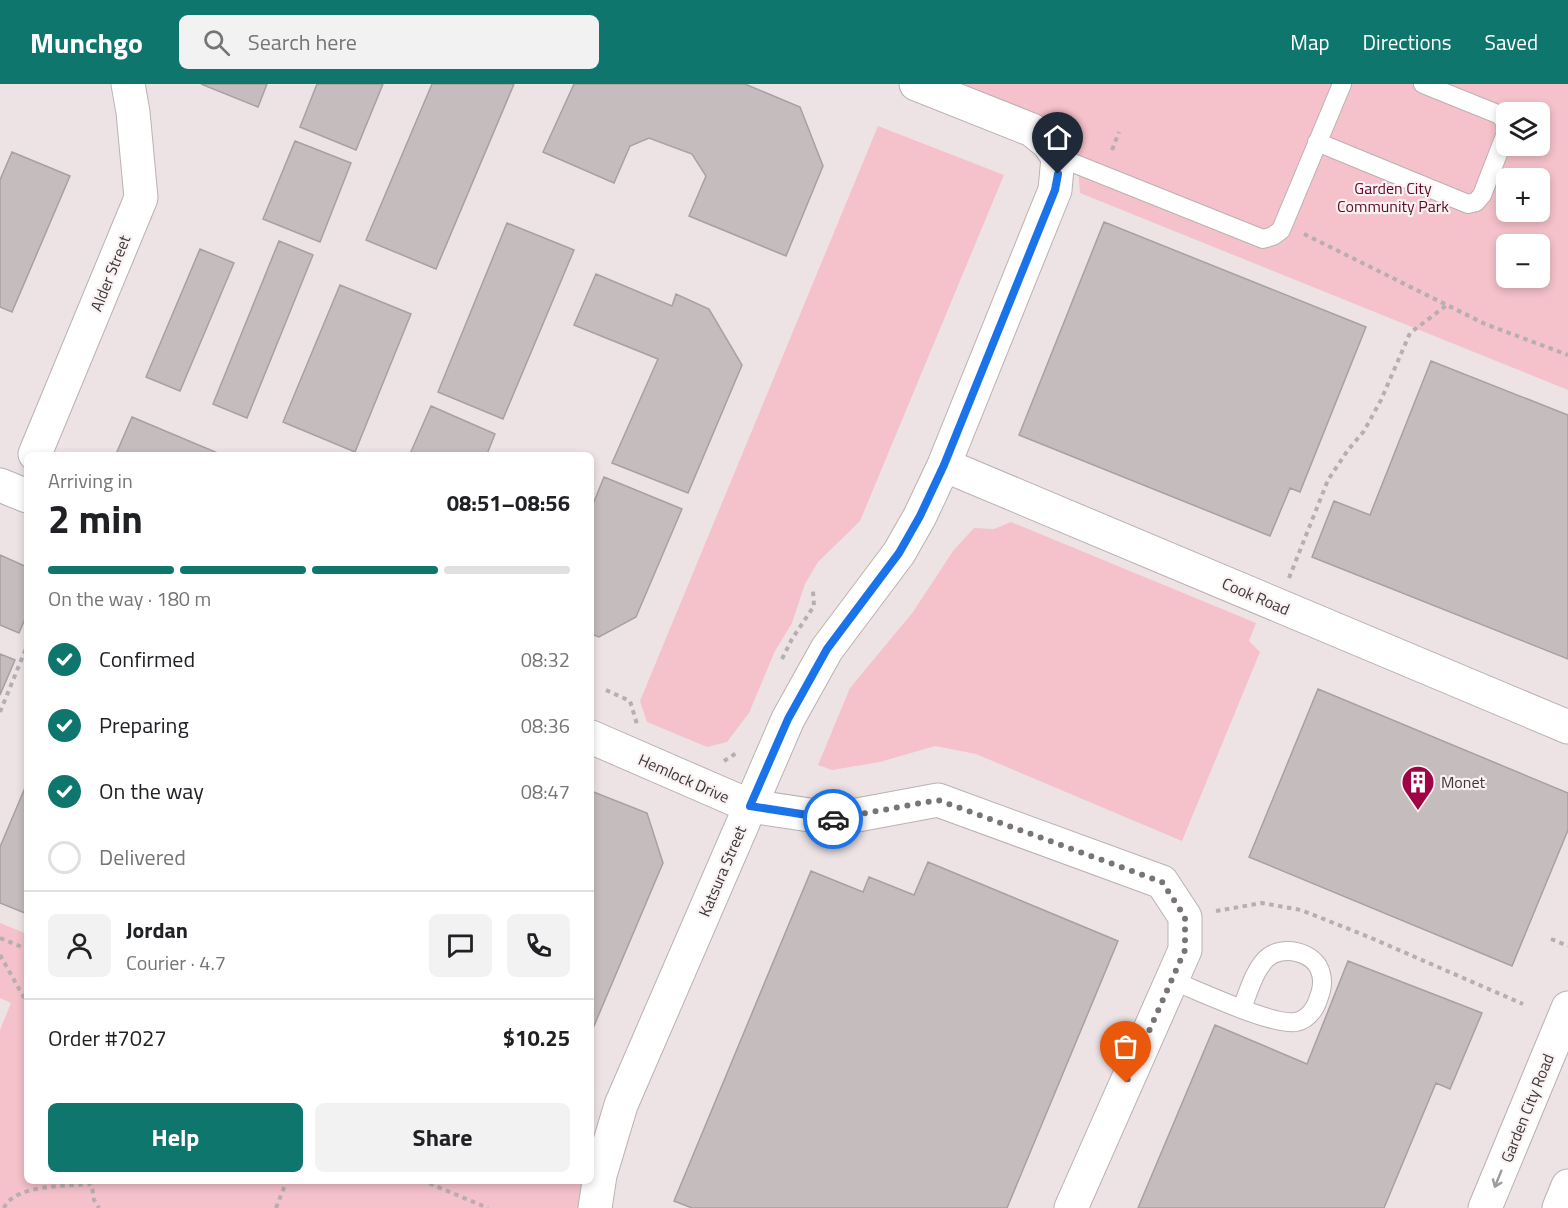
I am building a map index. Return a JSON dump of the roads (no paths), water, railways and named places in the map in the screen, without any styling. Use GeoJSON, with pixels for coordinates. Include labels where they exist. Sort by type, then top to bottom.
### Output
{"type":"FeatureCollection","features":[{"type":"Feature","properties":{"kind":"street","name":"Alder Street"},"geometry":{"type":"LineString","coordinates":[[36,452],[141,198],[128,84]]}},
{"type":"Feature","properties":{"kind":"street"},"geometry":{"type":"LineString","coordinates":[[916,84],[1032,130],[1048,142],[1058,157]]}},
{"type":"Feature","properties":{"kind":"street","name":"Katsura Street"},"geometry":{"type":"LineString","coordinates":[[594,1208],[600,1175],[621,1105],[788,719],[827,649],[899,553],[920,516],[944,465],[1055,190],[1058,157]]}},
{"type":"Feature","properties":{"kind":"street","name":"Cook Road"},"geometry":{"type":"LineString","coordinates":[[944,465],[1568,728]]}},
{"type":"Feature","properties":{"kind":"street","name":"Hemlock Drive"},"geometry":{"type":"LineString","coordinates":[[594,738],[750,806],[836,819],[938,800],[1162,882],[1185,917],[1185,950],[1071,1208]]}},
{"type":"Feature","properties":{"kind":"street","name":"Garden City Road"},"geometry":{"type":"LineString","coordinates":[[1485,1208],[1568,1008]]}},
{"type":"Feature","properties":{"kind":"street"},"geometry":{"type":"LineString","coordinates":[[1559,1208],[1568,1186]]}},
{"type":"Feature","properties":{"kind":"lane"},"geometry":{"type":"LineString","coordinates":[[1058,157],[1263,239],[1281,230],[1342,84]]}},
{"type":"Feature","properties":{"kind":"lane"},"geometry":{"type":"LineString","coordinates":[[1317,142],[1467,204],[1476,202],[1482,195],[1506,133],[1505,122],[1500,115],[1423,84]]}},
{"type":"Feature","properties":{"kind":"lane"},"geometry":{"type":"LineString","coordinates":[[1172,980],[1273,1021],[1294,1023],[1303,1020],[1313,1011],[1320,997],[1321,972],[1316,964],[1305,955],[1279,950],[1264,961],[1242,1008]]}},
{"type":"Feature","properties":{"kind":"place","name":"Monet"},"geometry":{"type":"Point","coordinates":[1418,811]}},
{"type":"Feature","properties":{"kind":"park label","name":"Garden City Community Park"},"geometry":{"type":"Point","coordinates":[1393,197]}}]}
